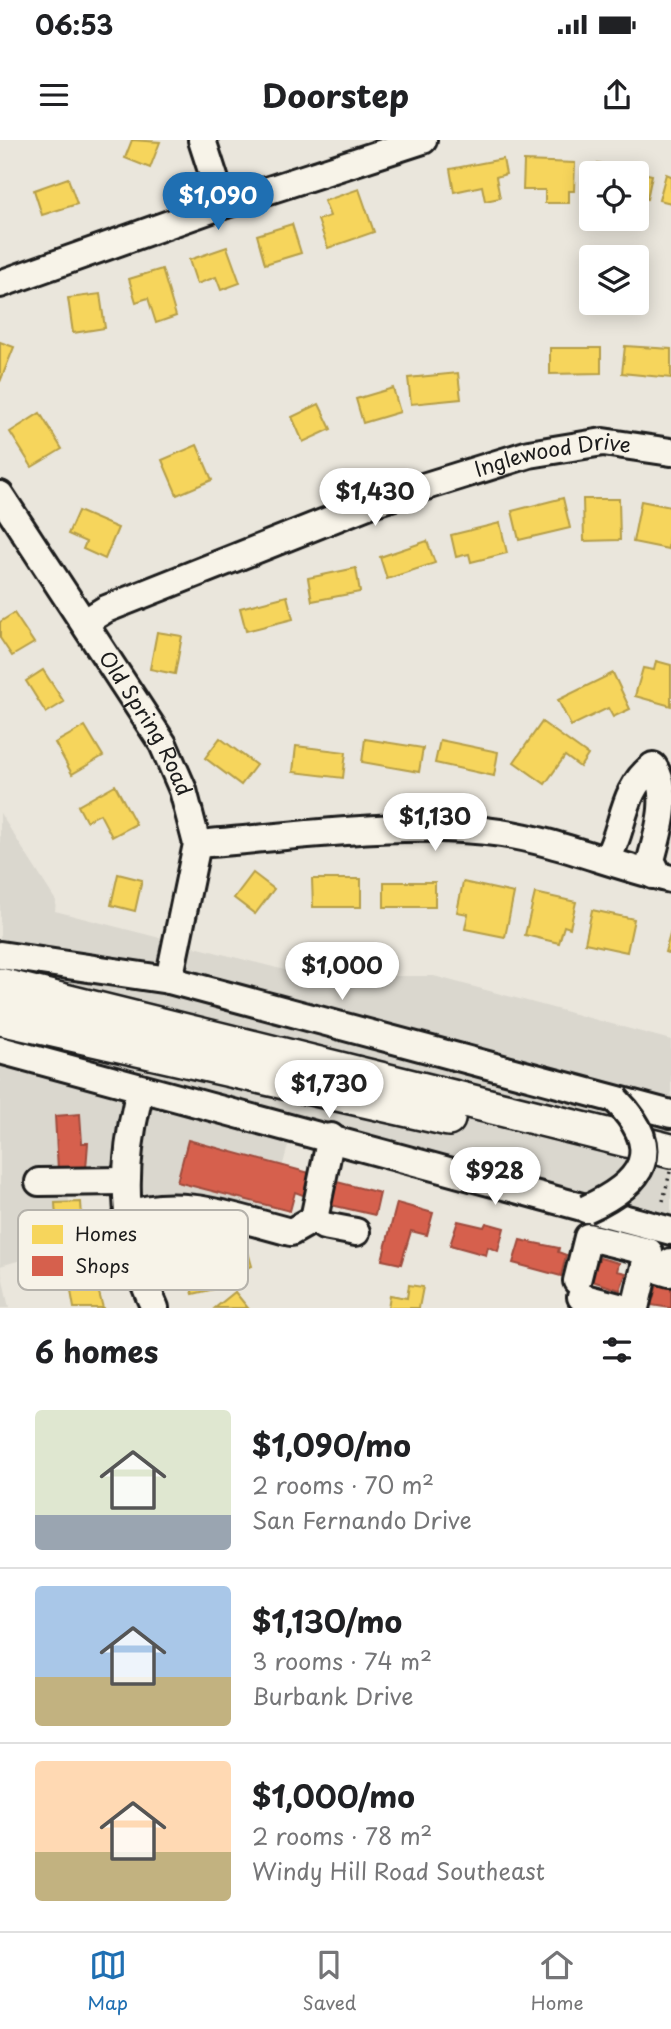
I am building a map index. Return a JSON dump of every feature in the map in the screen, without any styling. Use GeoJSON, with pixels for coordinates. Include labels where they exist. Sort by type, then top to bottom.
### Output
{"type":"FeatureCollection","features":[{"type":"Feature","properties":{"kind":"main road"},"geometry":{"type":"LineString","coordinates":[[0,985],[671,1151]]}},
{"type":"Feature","properties":{"kind":"main road"},"geometry":{"type":"LineString","coordinates":[[0,1018],[566,1146],[668,1181]]}},
{"type":"Feature","properties":{"kind":"street"},"geometry":{"type":"LineString","coordinates":[[202,140],[223,205]]}},
{"type":"Feature","properties":{"kind":"street"},"geometry":{"type":"LineString","coordinates":[[0,284],[223,205],[423,140]]}},
{"type":"Feature","properties":{"kind":"street","name":"Inglewood Drive"},"geometry":{"type":"LineString","coordinates":[[85,622],[106,609],[377,501],[529,454],[603,442],[671,452]]}},
{"type":"Feature","properties":{"kind":"street","name":"Old Spring Road"},"geometry":{"type":"LineString","coordinates":[[0,495],[163,744],[183,790],[197,844],[169,980]]}},
{"type":"Feature","properties":{"kind":"street"},"geometry":{"type":"LineString","coordinates":[[607,859],[626,800],[642,775],[653,766],[665,787],[665,808],[651,860],[662,877]]}},
{"type":"Feature","properties":{"kind":"street"},"geometry":{"type":"LineString","coordinates":[[197,844],[372,830],[501,833],[607,859],[662,877]]}},
{"type":"Feature","properties":{"kind":"street"},"geometry":{"type":"LineString","coordinates":[[0,955],[169,980],[671,1114]]}},
{"type":"Feature","properties":{"kind":"street"},"geometry":{"type":"LineString","coordinates":[[0,1050],[331,1137],[586,1209],[609,1228],[664,1264],[635,1308]]}},
{"type":"Feature","properties":{"kind":"street"},"geometry":{"type":"LineString","coordinates":[[586,1209],[632,1182],[642,1161],[639,1133],[630,1114],[616,1100]]}},
{"type":"Feature","properties":{"kind":"street"},"geometry":{"type":"LineString","coordinates":[[127,1210],[125,1181],[136,1103]]}},
{"type":"Feature","properties":{"kind":"street"},"geometry":{"type":"LineString","coordinates":[[248,1221],[291,1232],[314,1219],[331,1137]]}},
{"type":"Feature","properties":{"kind":"street"},"geometry":{"type":"LineString","coordinates":[[39,1182],[125,1181]]}},
{"type":"Feature","properties":{"kind":"street"},"geometry":{"type":"LineString","coordinates":[[141,1210],[149,1207],[189,1207],[201,1210]]}},
{"type":"Feature","properties":{"kind":"street"},"geometry":{"type":"LineString","coordinates":[[314,1219],[324,1226],[356,1232]]}},
{"type":"Feature","properties":{"kind":"street"},"geometry":{"type":"LineString","coordinates":[[623,1308],[579,1289],[588,1237],[609,1228],[671,1231]]}},
{"type":"Feature","properties":{"kind":"street"},"geometry":{"type":"LineString","coordinates":[[148,1290],[155,1308]]}},
{"type":"Feature","properties":{"kind":"shaded area"},"geometry":{"type":"Polygon","coordinates":[[[0,813],[56,901],[55,911],[308,976],[434,976],[671,1040],[671,1243],[289,1142],[265,1230],[248,1226],[248,1210],[179,1210],[67,1184],[70,1210],[18,1210],[18,1261],[0,1266],[0,813]]]}},
{"type":"Feature","properties":{"kind":"shaded area"},"geometry":{"type":"Polygon","coordinates":[[[0,1266],[9,1308],[0,1308],[0,1266]]]}},
{"type":"Feature","properties":{"kind":"building: Homes"},"geometry":{"type":"Polygon","coordinates":[[[132,140],[160,142],[150,168],[125,158],[132,140]]]}},
{"type":"Feature","properties":{"kind":"building: Homes"},"geometry":{"type":"Polygon","coordinates":[[[503,159],[506,174],[496,177],[500,198],[485,201],[482,186],[454,192],[450,169],[503,159]]]}},
{"type":"Feature","properties":{"kind":"building: Homes"},"geometry":{"type":"Polygon","coordinates":[[[524,161],[575,163],[574,191],[569,191],[569,203],[545,203],[545,190],[523,190],[524,161]]]}},
{"type":"Feature","properties":{"kind":"building: Homes"},"geometry":{"type":"Polygon","coordinates":[[[666,174],[671,176],[671,203],[659,200],[666,174]]]}},
{"type":"Feature","properties":{"kind":"building: Homes"},"geometry":{"type":"Polygon","coordinates":[[[68,178],[77,204],[42,215],[34,190],[68,178]]]}},
{"type":"Feature","properties":{"kind":"building: Homes"},"geometry":{"type":"Polygon","coordinates":[[[359,189],[374,232],[328,248],[318,220],[330,216],[324,201],[359,189]]]}},
{"type":"Feature","properties":{"kind":"building: Homes"},"geometry":{"type":"Polygon","coordinates":[[[292,224],[301,253],[265,264],[257,235],[292,224]]]}},
{"type":"Feature","properties":{"kind":"building: Homes"},"geometry":{"type":"Polygon","coordinates":[[[227,247],[240,283],[221,290],[216,277],[197,284],[189,260],[227,247]]]}},
{"type":"Feature","properties":{"kind":"building: Homes"},"geometry":{"type":"Polygon","coordinates":[[[162,269],[176,316],[156,323],[148,298],[136,302],[129,279],[162,269]]]}},
{"type":"Feature","properties":{"kind":"building: Homes"},"geometry":{"type":"Polygon","coordinates":[[[100,294],[105,328],[73,333],[68,298],[100,294]]]}},
{"type":"Feature","properties":{"kind":"building: Homes"},"geometry":{"type":"Polygon","coordinates":[[[0,342],[14,347],[0,382],[0,342]]]}},
{"type":"Feature","properties":{"kind":"building: Homes"},"geometry":{"type":"Polygon","coordinates":[[[625,346],[671,349],[671,378],[622,373],[625,346]]]}},
{"type":"Feature","properties":{"kind":"building: Homes"},"geometry":{"type":"Polygon","coordinates":[[[550,348],[601,348],[601,373],[550,374],[550,348]]]}},
{"type":"Feature","properties":{"kind":"building: Homes"},"geometry":{"type":"Polygon","coordinates":[[[458,373],[461,399],[411,404],[408,378],[458,373]]]}},
{"type":"Feature","properties":{"kind":"building: Homes"},"geometry":{"type":"Polygon","coordinates":[[[393,388],[400,412],[363,423],[356,399],[393,388]]]}},
{"type":"Feature","properties":{"kind":"building: Homes"},"geometry":{"type":"Polygon","coordinates":[[[319,404],[331,429],[303,442],[292,417],[319,404]]]}},
{"type":"Feature","properties":{"kind":"building: Homes"},"geometry":{"type":"Polygon","coordinates":[[[40,413],[62,449],[32,467],[10,432],[40,413]]]}},
{"type":"Feature","properties":{"kind":"building: Homes"},"geometry":{"type":"Polygon","coordinates":[[[197,445],[212,480],[177,495],[162,460],[197,445]]]}},
{"type":"Feature","properties":{"kind":"building: Homes"},"geometry":{"type":"Polygon","coordinates":[[[563,498],[570,528],[519,540],[512,511],[563,498]]]}},
{"type":"Feature","properties":{"kind":"building: Homes"},"geometry":{"type":"Polygon","coordinates":[[[583,499],[619,499],[620,540],[584,541],[583,499]]]}},
{"type":"Feature","properties":{"kind":"building: Homes"},"geometry":{"type":"Polygon","coordinates":[[[641,501],[671,507],[668,549],[633,542],[641,501]]]}},
{"type":"Feature","properties":{"kind":"building: Homes"},"geometry":{"type":"Polygon","coordinates":[[[78,511],[118,528],[105,559],[83,549],[86,542],[68,534],[78,511]]]}},
{"type":"Feature","properties":{"kind":"building: Homes"},"geometry":{"type":"Polygon","coordinates":[[[500,523],[507,553],[471,562],[469,554],[456,557],[451,535],[500,523]]]}},
{"type":"Feature","properties":{"kind":"building: Homes"},"geometry":{"type":"Polygon","coordinates":[[[427,541],[435,563],[387,579],[380,557],[427,541]]]}},
{"type":"Feature","properties":{"kind":"building: Homes"},"geometry":{"type":"Polygon","coordinates":[[[356,568],[360,592],[312,601],[308,578],[356,568]]]}},
{"type":"Feature","properties":{"kind":"building: Homes"},"geometry":{"type":"Polygon","coordinates":[[[287,596],[293,619],[246,631],[240,608],[287,596]]]}},
{"type":"Feature","properties":{"kind":"building: Homes"},"geometry":{"type":"Polygon","coordinates":[[[14,613],[34,643],[12,656],[0,638],[0,622],[14,613]]]}},
{"type":"Feature","properties":{"kind":"building: Homes"},"geometry":{"type":"Polygon","coordinates":[[[157,632],[182,636],[175,674],[150,669],[157,632]]]}},
{"type":"Feature","properties":{"kind":"building: Homes"},"geometry":{"type":"Polygon","coordinates":[[[656,661],[671,665],[671,706],[635,696],[643,668],[654,670],[656,661]]]}},
{"type":"Feature","properties":{"kind":"building: Homes"},"geometry":{"type":"Polygon","coordinates":[[[43,670],[64,702],[46,713],[26,681],[43,670]]]}},
{"type":"Feature","properties":{"kind":"building: Homes"},"geometry":{"type":"Polygon","coordinates":[[[613,673],[630,709],[613,717],[608,708],[571,726],[558,700],[613,673]]]}},
{"type":"Feature","properties":{"kind":"building: Homes"},"geometry":{"type":"Polygon","coordinates":[[[542,722],[588,755],[580,767],[565,756],[545,784],[514,762],[542,722]]]}},
{"type":"Feature","properties":{"kind":"building: Homes"},"geometry":{"type":"Polygon","coordinates":[[[85,726],[103,756],[72,774],[55,743],[85,726]]]}},
{"type":"Feature","properties":{"kind":"building: Homes"},"geometry":{"type":"Polygon","coordinates":[[[220,738],[256,765],[241,785],[205,758],[220,738]]]}},
{"type":"Feature","properties":{"kind":"building: Homes"},"geometry":{"type":"Polygon","coordinates":[[[365,739],[423,748],[419,772],[362,762],[365,739]]]}},
{"type":"Feature","properties":{"kind":"building: Homes"},"geometry":{"type":"Polygon","coordinates":[[[440,740],[498,752],[494,776],[435,763],[440,740]]]}},
{"type":"Feature","properties":{"kind":"building: Homes"},"geometry":{"type":"Polygon","coordinates":[[[296,746],[346,752],[343,778],[293,772],[296,746]]]}},
{"type":"Feature","properties":{"kind":"building: Homes"},"geometry":{"type":"Polygon","coordinates":[[[115,785],[136,824],[112,837],[100,814],[86,821],[78,806],[115,785]]]}},
{"type":"Feature","properties":{"kind":"building: Homes"},"geometry":{"type":"Polygon","coordinates":[[[253,873],[274,889],[255,914],[234,898],[253,873]]]}},
{"type":"Feature","properties":{"kind":"building: Homes"},"geometry":{"type":"Polygon","coordinates":[[[118,874],[142,880],[135,911],[111,905],[118,874]]]}},
{"type":"Feature","properties":{"kind":"building: Homes"},"geometry":{"type":"Polygon","coordinates":[[[312,879],[361,879],[361,907],[313,907],[312,879]]]}},
{"type":"Feature","properties":{"kind":"building: Homes"},"geometry":{"type":"Polygon","coordinates":[[[384,882],[435,882],[435,907],[384,907],[384,882]]]}},
{"type":"Feature","properties":{"kind":"building: Homes"},"geometry":{"type":"Polygon","coordinates":[[[463,882],[514,893],[505,937],[465,929],[468,914],[457,912],[463,882]]]}},
{"type":"Feature","properties":{"kind":"building: Homes"},"geometry":{"type":"Polygon","coordinates":[[[535,893],[576,902],[570,928],[564,926],[559,943],[525,935],[535,893]]]}},
{"type":"Feature","properties":{"kind":"building: Homes"},"geometry":{"type":"Polygon","coordinates":[[[592,910],[634,919],[627,952],[585,943],[592,910]]]}},
{"type":"Feature","properties":{"kind":"building: Homes"},"geometry":{"type":"Polygon","coordinates":[[[671,931],[671,954],[665,952],[671,931]]]}},
{"type":"Feature","properties":{"kind":"building: Homes"},"geometry":{"type":"Polygon","coordinates":[[[81,1202],[82,1210],[55,1210],[55,1203],[81,1202]]]}},
{"type":"Feature","properties":{"kind":"building: Homes"},"geometry":{"type":"Polygon","coordinates":[[[248,1252],[252,1266],[248,1267],[248,1252]]]}},
{"type":"Feature","properties":{"kind":"building: Homes"},"geometry":{"type":"Polygon","coordinates":[[[409,1285],[423,1287],[419,1308],[388,1308],[390,1295],[407,1298],[409,1285]]]}},
{"type":"Feature","properties":{"kind":"building: Homes"},"geometry":{"type":"Polygon","coordinates":[[[71,1290],[98,1290],[103,1308],[74,1308],[71,1290]]]}},
{"type":"Feature","properties":{"kind":"building: Homes"},"geometry":{"type":"Polygon","coordinates":[[[192,1290],[210,1290],[193,1294],[192,1290]]]}},
{"type":"Feature","properties":{"kind":"building: Homes"},"geometry":{"type":"Polygon","coordinates":[[[235,1292],[248,1308],[215,1308],[235,1292]]]}},
{"type":"Feature","properties":{"kind":"building: Shops"},"geometry":{"type":"Polygon","coordinates":[[[80,1114],[82,1143],[88,1143],[86,1169],[58,1170],[55,1116],[80,1114]]]}},
{"type":"Feature","properties":{"kind":"building: Shops"},"geometry":{"type":"Polygon","coordinates":[[[188,1140],[313,1174],[308,1197],[295,1192],[290,1211],[177,1182],[188,1140]]]}},
{"type":"Feature","properties":{"kind":"building: Shops"},"geometry":{"type":"Polygon","coordinates":[[[337,1182],[380,1193],[375,1215],[331,1205],[337,1182]]]}},
{"type":"Feature","properties":{"kind":"building: Shops"},"geometry":{"type":"Polygon","coordinates":[[[397,1203],[433,1213],[427,1235],[411,1231],[401,1264],[382,1260],[397,1203]]]}},
{"type":"Feature","properties":{"kind":"building: Shops"},"geometry":{"type":"Polygon","coordinates":[[[458,1221],[484,1227],[486,1223],[504,1228],[498,1251],[488,1247],[486,1255],[450,1245],[458,1221]]]}},
{"type":"Feature","properties":{"kind":"building: Shops"},"geometry":{"type":"Polygon","coordinates":[[[520,1240],[559,1248],[558,1252],[566,1255],[561,1276],[513,1263],[520,1240]]]}},
{"type":"Feature","properties":{"kind":"building: Shops"},"geometry":{"type":"Polygon","coordinates":[[[600,1258],[619,1263],[617,1271],[626,1273],[620,1290],[580,1277],[585,1260],[597,1264],[600,1258]]]}},
{"type":"Feature","properties":{"kind":"building: Shops"},"geometry":{"type":"Polygon","coordinates":[[[660,1276],[671,1279],[671,1308],[651,1305],[660,1276]]]}}]}
